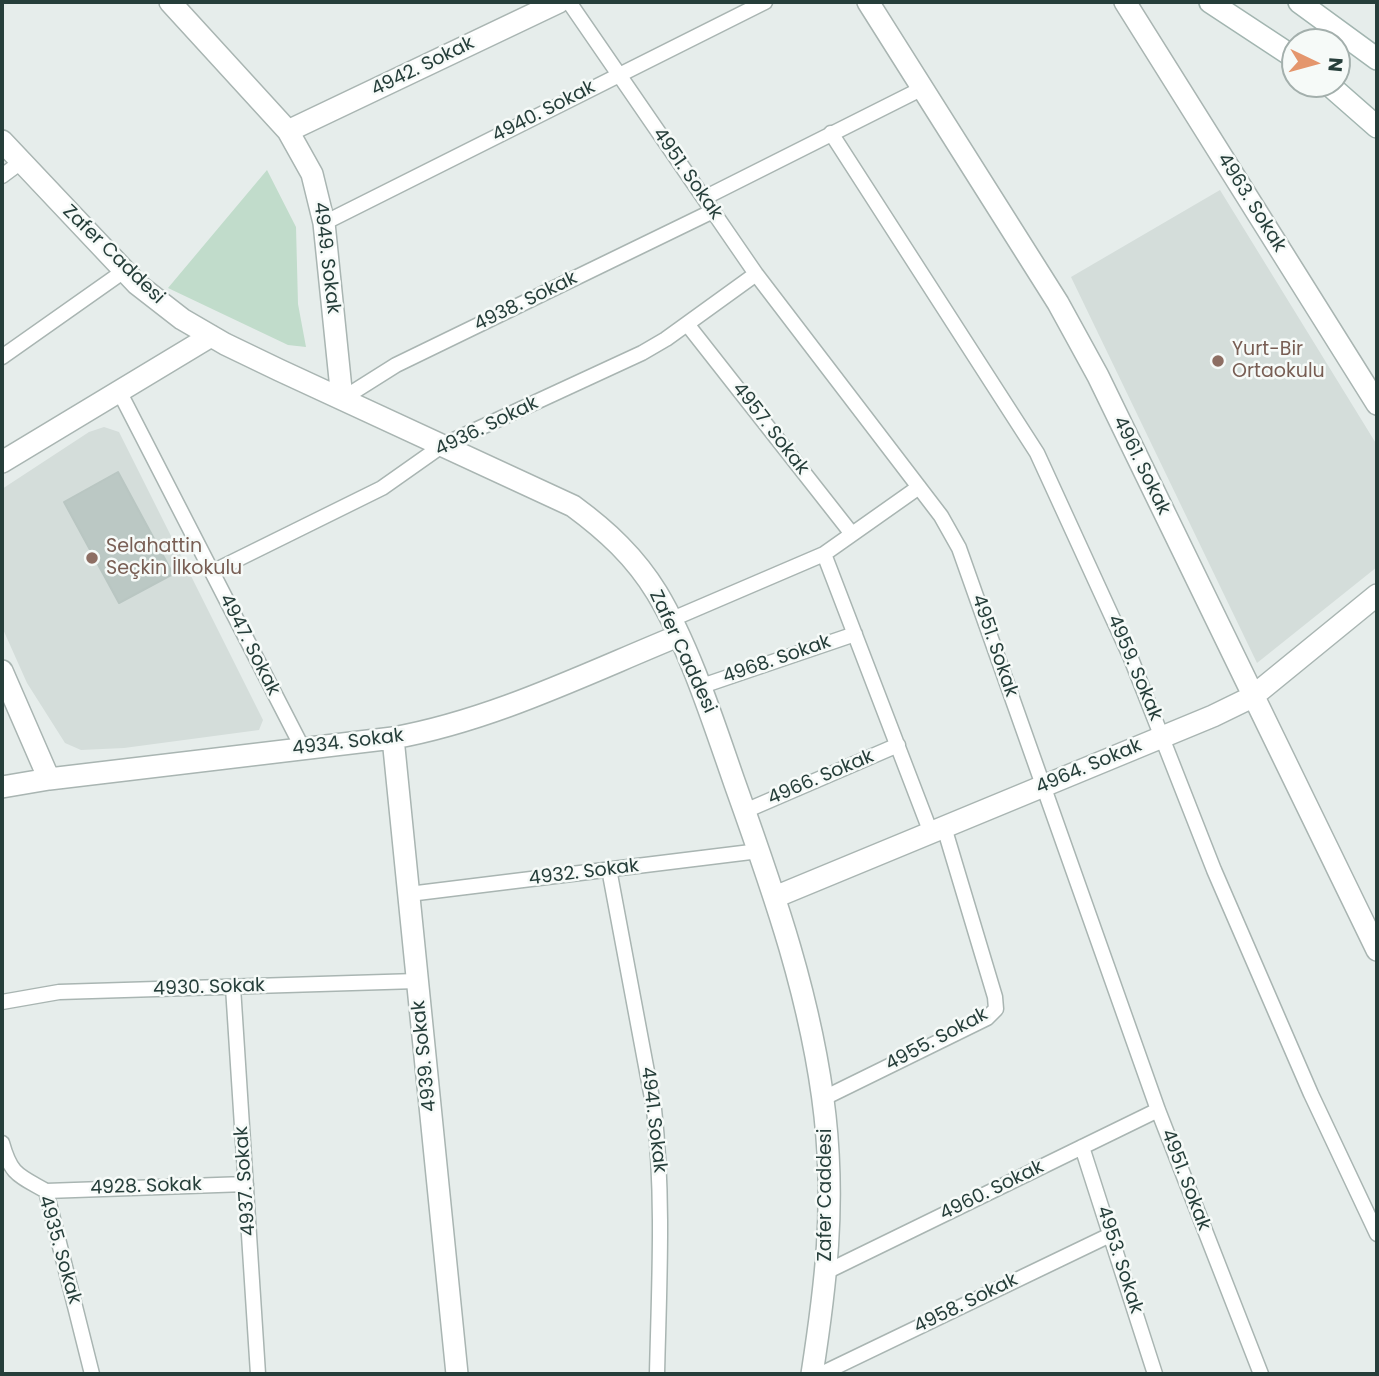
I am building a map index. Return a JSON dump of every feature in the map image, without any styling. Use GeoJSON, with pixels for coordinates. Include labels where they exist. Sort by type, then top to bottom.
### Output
{"type":"FeatureCollection","features":[{"type":"Feature","properties":{"kind":"street","name":"4942. Sokak"},"geometry":{"type":"LineString","coordinates":[[288,131],[559,2]]}},
{"type":"Feature","properties":{"kind":"street","name":"4961. Sokak"},"geometry":{"type":"LineString","coordinates":[[868,2],[1058,303],[1098,376],[1377,950]]}},
{"type":"Feature","properties":{"kind":"street","name":"4963. Sokak"},"geometry":{"type":"LineString","coordinates":[[1125,2],[1377,404]]}},
{"type":"Feature","properties":{"kind":"street"},"geometry":{"type":"LineString","coordinates":[[1210,2],[1281,49]]}},
{"type":"Feature","properties":{"kind":"street"},"geometry":{"type":"LineString","coordinates":[[1299,2],[1376,54]]}},
{"type":"Feature","properties":{"kind":"street","name":"4949. Sokak"},"geometry":{"type":"LineString","coordinates":[[177,4],[288,131],[312,174],[324,223],[342,399]]}},
{"type":"Feature","properties":{"kind":"street"},"geometry":{"type":"LineString","coordinates":[[1344,98],[1377,127]]}},
{"type":"Feature","properties":{"kind":"street","name":"Zafer Caddesi"},"geometry":{"type":"LineString","coordinates":[[2,141],[124,271],[182,319],[211,336],[342,399],[573,506],[606,530],[633,559],[657,594],[699,687],[775,897],[801,982],[815,1047],[829,1176],[830,1233],[812,1374]]}},
{"type":"Feature","properties":{"kind":"street"},"geometry":{"type":"LineString","coordinates":[[2,462],[211,336]]}},
{"type":"Feature","properties":{"kind":"street","name":"4964. Sokak"},"geometry":{"type":"LineString","coordinates":[[775,897],[1163,737],[1252,697],[1377,595]]}},
{"type":"Feature","properties":{"kind":"street","name":"4934. Sokak"},"geometry":{"type":"LineString","coordinates":[[2,787],[434,731],[471,720],[674,628]]}},
{"type":"Feature","properties":{"kind":"street"},"geometry":{"type":"LineString","coordinates":[[2,671],[49,779]]}},
{"type":"Feature","properties":{"kind":"street","name":"4939. Sokak"},"geometry":{"type":"LineString","coordinates":[[393,738],[457,1374]]}},
{"type":"Feature","properties":{"kind":"lane","name":"4951. Sokak"},"geometry":{"type":"LineString","coordinates":[[569,2],[756,274],[941,516],[959,548],[1158,1110],[1261,1374]]}},
{"type":"Feature","properties":{"kind":"lane","name":"4940. Sokak"},"geometry":{"type":"LineString","coordinates":[[324,223],[765,2]]}},
{"type":"Feature","properties":{"kind":"lane"},"geometry":{"type":"LineString","coordinates":[[704,198],[923,88]]}},
{"type":"Feature","properties":{"kind":"lane","name":"4959. Sokak"},"geometry":{"type":"LineString","coordinates":[[831,133],[1037,453],[1124,644],[1214,870],[1311,1094],[1377,1234]]}},
{"type":"Feature","properties":{"kind":"lane"},"geometry":{"type":"LineString","coordinates":[[2,176],[21,162]]}},
{"type":"Feature","properties":{"kind":"lane","name":"4938. Sokak"},"geometry":{"type":"LineString","coordinates":[[342,399],[396,365],[713,211]]}},
{"type":"Feature","properties":{"kind":"lane"},"geometry":{"type":"LineString","coordinates":[[2,357],[124,271]]}},
{"type":"Feature","properties":{"kind":"lane","name":"4936. Sokak"},"geometry":{"type":"LineString","coordinates":[[212,572],[382,488],[443,445],[616,367],[666,339],[756,274]]}},
{"type":"Feature","properties":{"kind":"lane","name":"4957. Sokak"},"geometry":{"type":"LineString","coordinates":[[687,324],[852,534]]}},
{"type":"Feature","properties":{"kind":"lane","name":"4947. Sokak"},"geometry":{"type":"LineString","coordinates":[[119,391],[303,749]]}},
{"type":"Feature","properties":{"kind":"lane","name":"4934. Sokak"},"geometry":{"type":"LineString","coordinates":[[674,628],[824,554],[919,487]]}},
{"type":"Feature","properties":{"kind":"lane","name":"4955. Sokak"},"geometry":{"type":"LineString","coordinates":[[822,1098],[987,1018],[996,1009],[995,997],[938,830],[898,746],[824,554]]}},
{"type":"Feature","properties":{"kind":"lane","name":"4968. Sokak"},"geometry":{"type":"LineString","coordinates":[[699,687],[855,634]]}},
{"type":"Feature","properties":{"kind":"lane","name":"4966. Sokak"},"geometry":{"type":"LineString","coordinates":[[745,811],[898,746]]}},
{"type":"Feature","properties":{"kind":"lane","name":"4932. Sokak"},"geometry":{"type":"LineString","coordinates":[[409,894],[759,852]]}},
{"type":"Feature","properties":{"kind":"lane","name":"4941. Sokak"},"geometry":{"type":"LineString","coordinates":[[609,869],[659,1147],[661,1189],[657,1374]]}},
{"type":"Feature","properties":{"kind":"lane","name":"4930. Sokak"},"geometry":{"type":"LineString","coordinates":[[2,1002],[59,992],[417,981]]}},
{"type":"Feature","properties":{"kind":"lane","name":"4937. Sokak"},"geometry":{"type":"LineString","coordinates":[[233,987],[258,1374]]}},
{"type":"Feature","properties":{"kind":"lane","name":"4960. Sokak"},"geometry":{"type":"LineString","coordinates":[[826,1272],[1158,1110]]}},
{"type":"Feature","properties":{"kind":"lane","name":"4935. Sokak"},"geometry":{"type":"LineString","coordinates":[[2,1143],[8,1163],[14,1172],[46,1191],[92,1374]]}},
{"type":"Feature","properties":{"kind":"lane","name":"4953. Sokak"},"geometry":{"type":"LineString","coordinates":[[1082,1147],[1155,1374]]}},
{"type":"Feature","properties":{"kind":"lane","name":"4928. Sokak"},"geometry":{"type":"LineString","coordinates":[[46,1191],[246,1184]]}},
{"type":"Feature","properties":{"kind":"lane","name":"4958. Sokak"},"geometry":{"type":"LineString","coordinates":[[821,1374],[1110,1235]]}},
{"type":"Feature","properties":{"kind":"shaded area","name":"Yurt-Bir Ortaokulu"},"geometry":{"type":"Polygon","coordinates":[[[1220,190],[1377,445],[1377,567],[1257,663],[1071,277],[1220,190]]]}},
{"type":"Feature","properties":{"kind":"shaded area","name":"Selahattin Seçkin İlkokulu"},"geometry":{"type":"Polygon","coordinates":[[[104,427],[119,432],[263,720],[259,730],[124,748],[81,750],[65,743],[27,683],[2,627],[2,489],[89,432],[104,427]]]}},
{"type":"Feature","properties":{"kind":"green space"},"geometry":{"type":"Polygon","coordinates":[[[267,170],[296,227],[298,304],[306,347],[288,345],[168,288],[267,170]]]}},
{"type":"Feature","properties":{"kind":"building"},"geometry":{"type":"Polygon","coordinates":[[[118,472],[173,574],[119,603],[64,502],[118,472]]]}},
{"type":"Feature","properties":{"kind":"place","name":"Yurt-Bir Ortaokulu"},"geometry":{"type":"Point","coordinates":[1218,361]}},
{"type":"Feature","properties":{"kind":"place","name":"Selahattin Seçkin İlkokulu"},"geometry":{"type":"Point","coordinates":[92,558]}}]}
